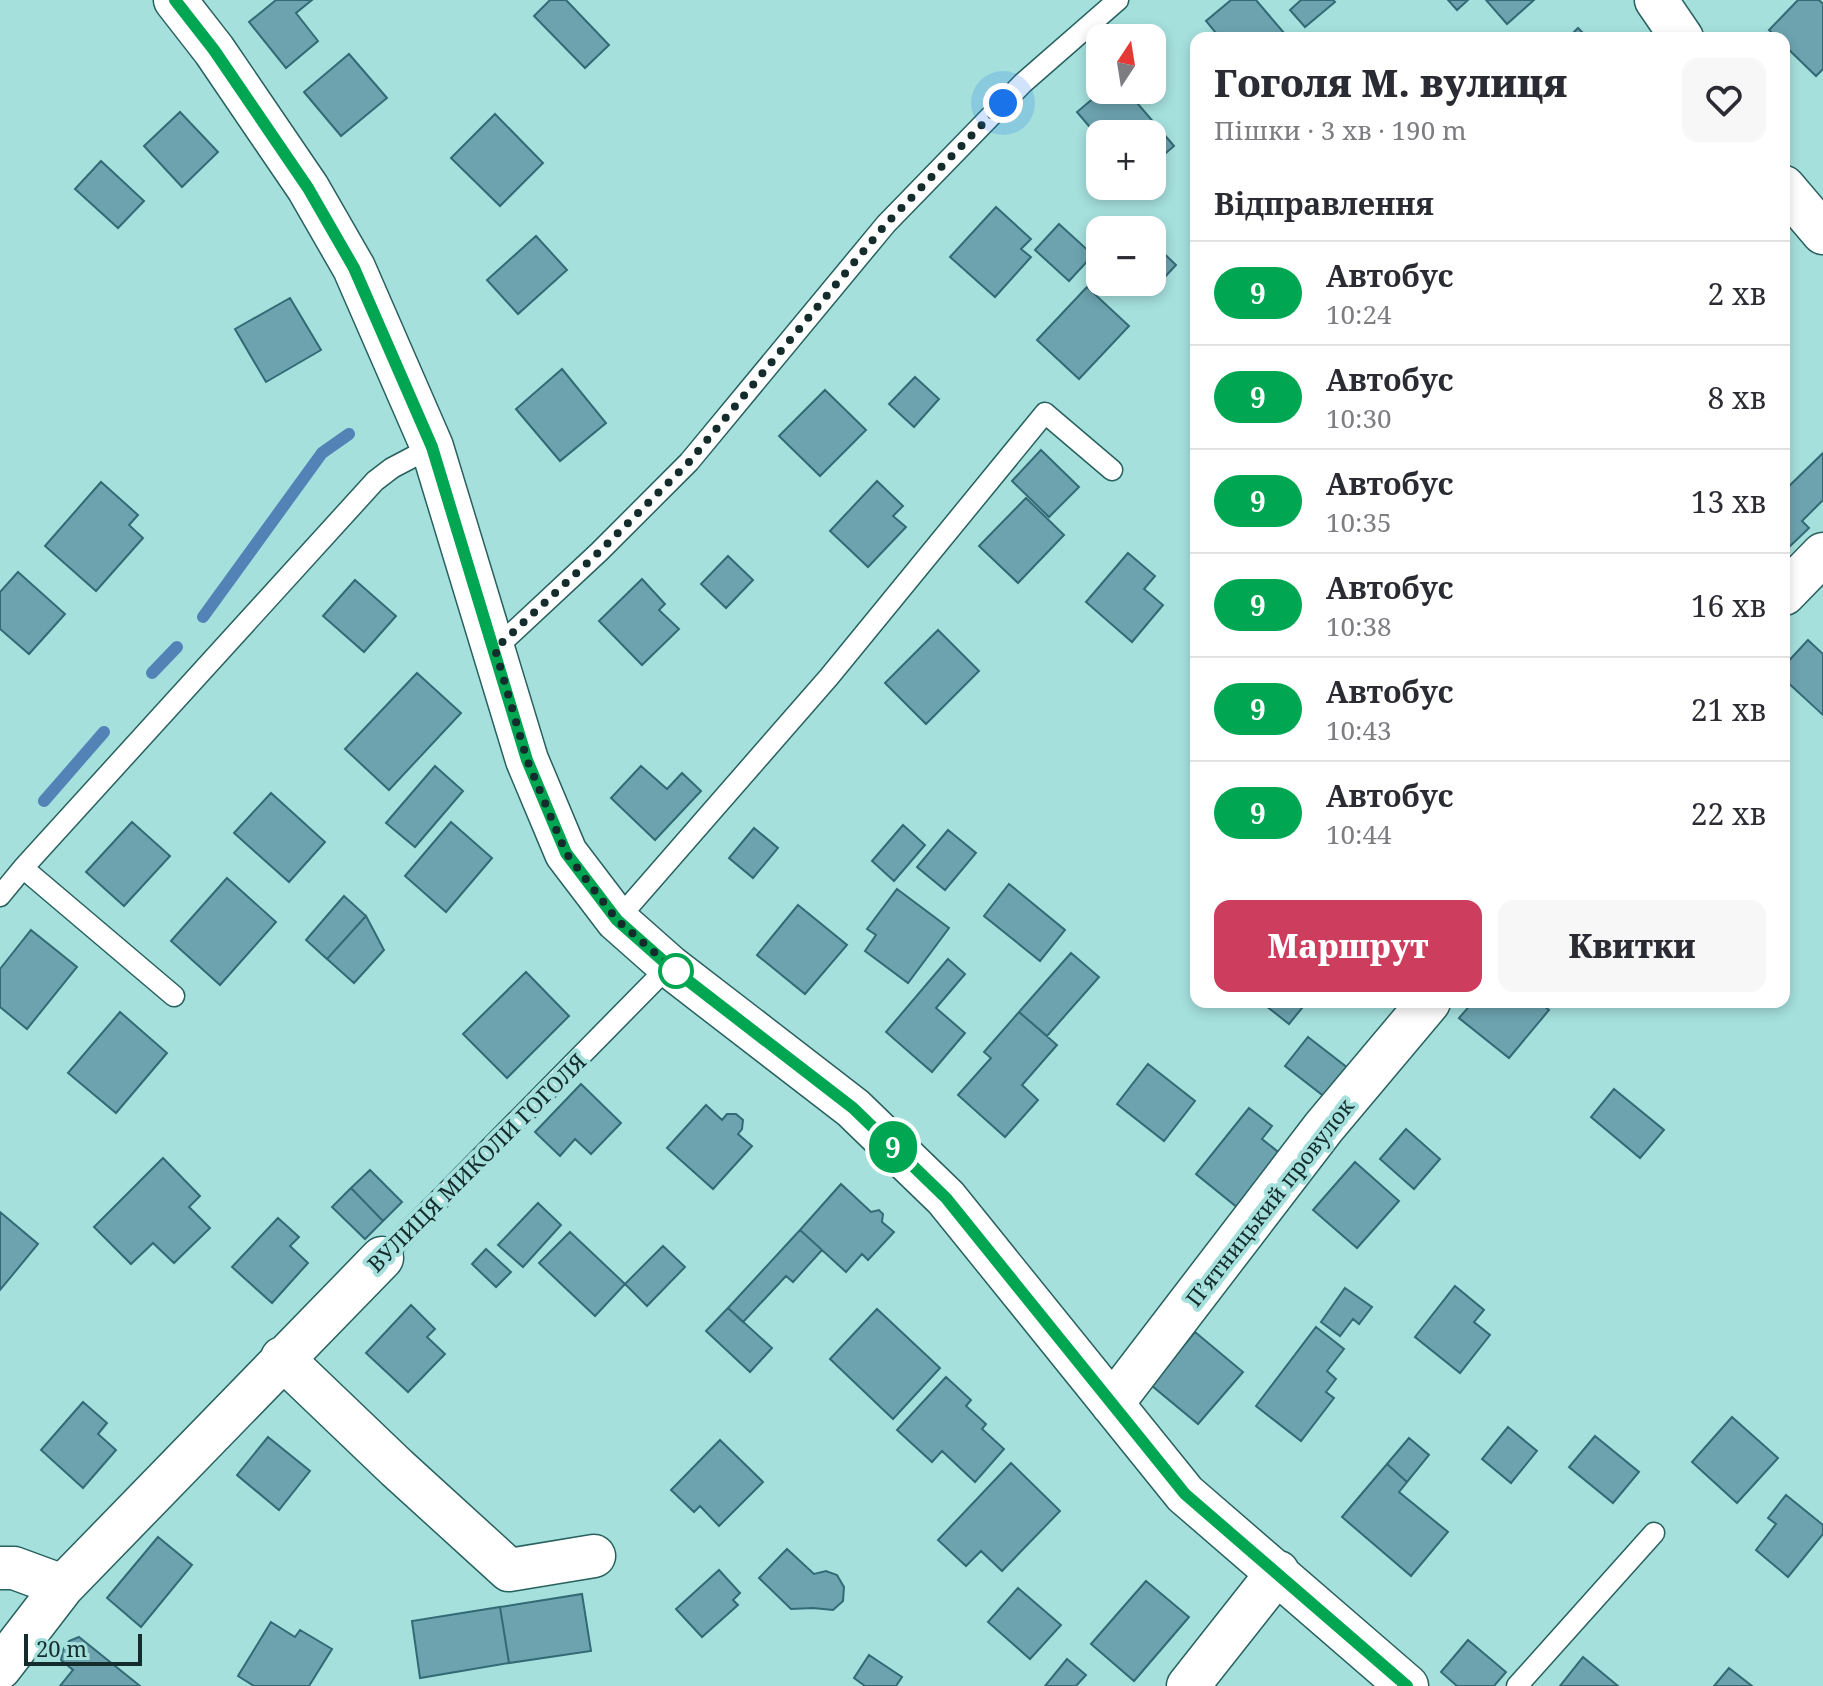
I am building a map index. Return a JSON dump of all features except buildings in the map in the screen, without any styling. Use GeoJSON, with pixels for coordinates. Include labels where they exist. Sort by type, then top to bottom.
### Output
{"type":"FeatureCollection","features":[{"type":"Feature","properties":{"kind":"street"},"geometry":{"type":"LineString","coordinates":[[175,0],[214,50],[308,188],[354,268],[432,447],[527,760],[566,853],[617,920],[669,966],[853,1108],[946,1198],[1185,1494],[1407,1686]]}},
{"type":"Feature","properties":{"kind":"street"},"geometry":{"type":"LineString","coordinates":[[1656,0],[1678,32]]}},
{"type":"Feature","properties":{"kind":"street"},"geometry":{"type":"LineString","coordinates":[[1790,194],[1823,233]]}},
{"type":"Feature","properties":{"kind":"street"},"geometry":{"type":"LineString","coordinates":[[1790,588],[1823,554]]}},
{"type":"Feature","properties":{"kind":"street","name":"Пʼятницький провулок"},"geometry":{"type":"LineString","coordinates":[[1112,1404],[1324,1127],[1424,1008]]}},
{"type":"Feature","properties":{"kind":"street","name":"ВУЛИЦЯ МИКОЛИ ГОГОЛЯ"},"geometry":{"type":"LineString","coordinates":[[0,1668],[63,1586],[382,1258]]}},
{"type":"Feature","properties":{"kind":"street"},"geometry":{"type":"LineString","coordinates":[[282,1358],[509,1570],[594,1556]]}},
{"type":"Feature","properties":{"kind":"street"},"geometry":{"type":"LineString","coordinates":[[0,1568],[14,1568],[63,1586]]}},
{"type":"Feature","properties":{"kind":"street"},"geometry":{"type":"LineString","coordinates":[[1188,1686],[1278,1572]]}},
{"type":"Feature","properties":{"kind":"lane"},"geometry":{"type":"LineString","coordinates":[[495,649],[689,462],[886,224],[1023,83],[1118,0]]}},
{"type":"Feature","properties":{"kind":"lane"},"geometry":{"type":"LineString","coordinates":[[617,920],[829,677],[1045,413],[1112,470]]}},
{"type":"Feature","properties":{"kind":"lane"},"geometry":{"type":"LineString","coordinates":[[0,896],[375,481],[392,468],[432,447]]}},
{"type":"Feature","properties":{"kind":"lane"},"geometry":{"type":"LineString","coordinates":[[23,868],[174,996]]}},
{"type":"Feature","properties":{"kind":"lane","name":"ВУЛИЦЯ МИКОЛИ ГОГОЛЯ"},"geometry":{"type":"LineString","coordinates":[[382,1258],[669,966]]}},
{"type":"Feature","properties":{"kind":"lane"},"geometry":{"type":"LineString","coordinates":[[1517,1686],[1654,1533]]}},
{"type":"Feature","properties":{"kind":"waterway"},"geometry":{"type":"LineString","coordinates":[[203,617],[322,453],[349,434]]}},
{"type":"Feature","properties":{"kind":"waterway"},"geometry":{"type":"LineString","coordinates":[[152,673],[177,647]]}},
{"type":"Feature","properties":{"kind":"waterway"},"geometry":{"type":"LineString","coordinates":[[44,801],[104,732]]}},
{"type":"Feature","properties":{"kind":"bus line","name":"9"},"geometry":{"type":"LineString","coordinates":[[175,0],[214,50],[308,188],[354,268],[432,447],[527,760],[566,853],[617,920],[669,966],[853,1108],[946,1198],[1185,1494],[1407,1686]]}},
{"type":"Feature","properties":{"kind":"route"},"geometry":{"type":"LineString","coordinates":[[676,971],[617,920],[566,853],[527,760],[495,649],[689,462],[886,224],[1003,103]]}}]}
